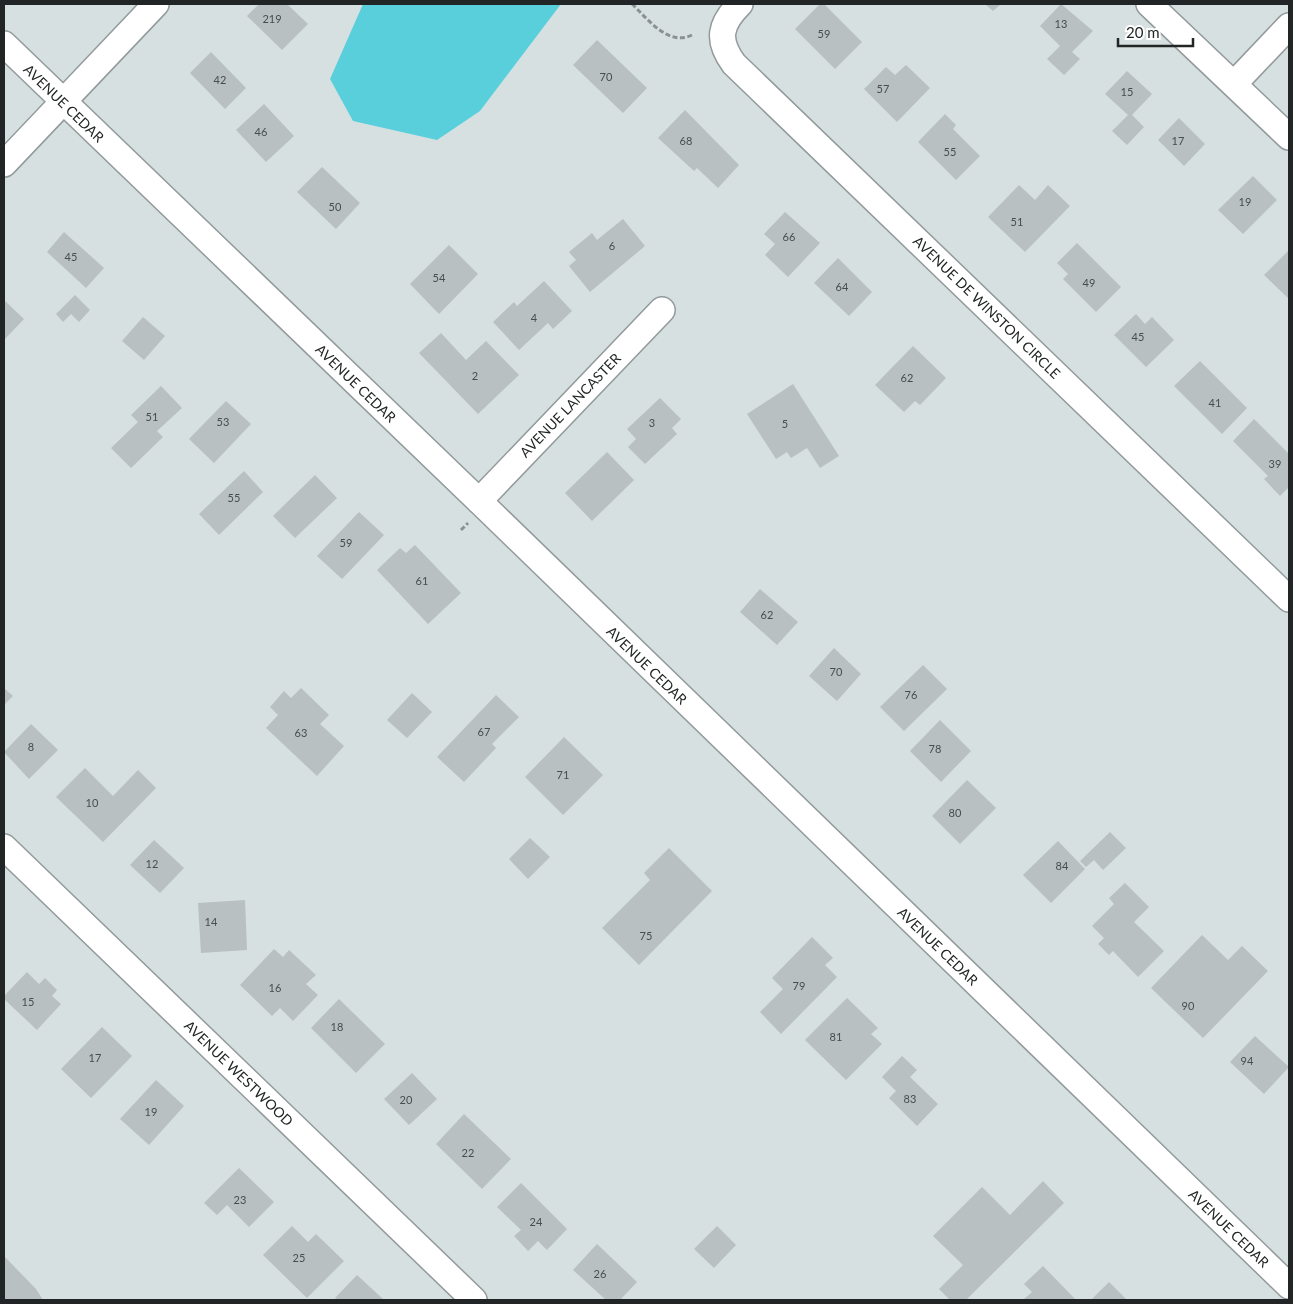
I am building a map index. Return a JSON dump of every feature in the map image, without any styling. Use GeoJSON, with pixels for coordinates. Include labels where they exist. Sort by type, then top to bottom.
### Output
{"type":"FeatureCollection","features":[{"type":"Feature","properties":{"kind":"street"},"geometry":{"type":"LineString","coordinates":[[4,164],[156,4]]}},
{"type":"Feature","properties":{"kind":"street","name":"AVENUE DE WINSTON CIRCLE"},"geometry":{"type":"LineString","coordinates":[[740,4],[726,20],[723,29],[724,46],[734,64],[1289,598]]}},
{"type":"Feature","properties":{"kind":"street"},"geometry":{"type":"LineString","coordinates":[[1149,4],[1289,137]]}},
{"type":"Feature","properties":{"kind":"street"},"geometry":{"type":"LineString","coordinates":[[1234,84],[1289,26]]}},
{"type":"Feature","properties":{"kind":"street","name":"AVENUE CEDAR"},"geometry":{"type":"LineString","coordinates":[[4,44],[479,501],[1289,1286]]}},
{"type":"Feature","properties":{"kind":"street","name":"AVENUE LANCASTER"},"geometry":{"type":"LineString","coordinates":[[479,501],[662,310]]}},
{"type":"Feature","properties":{"kind":"street","name":"AVENUE WESTWOOD"},"geometry":{"type":"LineString","coordinates":[[4,847],[474,1300]]}},
{"type":"Feature","properties":{"kind":"path"},"geometry":{"type":"LineString","coordinates":[[632,4],[667,34],[684,38],[692,35]]}},
{"type":"Feature","properties":{"kind":"shaded area"},"geometry":{"type":"Polygon","coordinates":[[[363,4],[561,4],[480,111],[437,140],[353,121],[330,79],[363,4]]]}},
{"type":"Feature","properties":{"kind":"building"},"geometry":{"type":"Polygon","coordinates":[[[259,4],[287,4],[308,24],[282,50],[247,16],[259,4]]]}},
{"type":"Feature","properties":{"kind":"building"},"geometry":{"type":"Polygon","coordinates":[[[820,4],[824,4],[862,42],[835,69],[795,29],[820,4]]]}},
{"type":"Feature","properties":{"kind":"building"},"geometry":{"type":"Polygon","coordinates":[[[985,4],[1001,4],[993,11],[985,4]]]}},
{"type":"Feature","properties":{"kind":"building"},"geometry":{"type":"Polygon","coordinates":[[[1061,4],[1093,31],[1072,52],[1080,59],[1064,75],[1047,59],[1060,46],[1040,26],[1061,4]]]}},
{"type":"Feature","properties":{"kind":"building"},"geometry":{"type":"Polygon","coordinates":[[[597,40],[647,88],[623,113],[573,65],[597,40]]]}},
{"type":"Feature","properties":{"kind":"building"},"geometry":{"type":"Polygon","coordinates":[[[211,52],[246,88],[225,109],[190,73],[211,52]]]}},
{"type":"Feature","properties":{"kind":"building"},"geometry":{"type":"Polygon","coordinates":[[[906,65],[930,88],[897,122],[864,89],[886,67],[895,75],[906,65]]]}},
{"type":"Feature","properties":{"kind":"building"},"geometry":{"type":"Polygon","coordinates":[[[1127,71],[1152,94],[1132,115],[1144,127],[1127,145],[1112,131],[1128,115],[1105,94],[1127,71]]]}},
{"type":"Feature","properties":{"kind":"building"},"geometry":{"type":"Polygon","coordinates":[[[264,104],[294,136],[266,162],[236,130],[264,104]]]}},
{"type":"Feature","properties":{"kind":"building"},"geometry":{"type":"Polygon","coordinates":[[[685,110],[739,165],[718,188],[697,168],[694,171],[658,138],[685,110]]]}},
{"type":"Feature","properties":{"kind":"building"},"geometry":{"type":"Polygon","coordinates":[[[945,114],[956,125],[953,129],[980,156],[956,180],[918,142],[945,114]]]}},
{"type":"Feature","properties":{"kind":"building"},"geometry":{"type":"Polygon","coordinates":[[[1179,118],[1205,144],[1184,166],[1158,140],[1179,118]]]}},
{"type":"Feature","properties":{"kind":"building"},"geometry":{"type":"Polygon","coordinates":[[[322,167],[360,203],[336,229],[297,192],[322,167]]]}},
{"type":"Feature","properties":{"kind":"building"},"geometry":{"type":"Polygon","coordinates":[[[1253,176],[1277,200],[1243,234],[1218,210],[1253,176]]]}},
{"type":"Feature","properties":{"kind":"building"},"geometry":{"type":"Polygon","coordinates":[[[1019,185],[1035,200],[1048,185],[1070,206],[1025,252],[988,217],[1019,185]]]}},
{"type":"Feature","properties":{"kind":"building"},"geometry":{"type":"Polygon","coordinates":[[[785,212],[820,243],[788,277],[765,255],[775,244],[764,234],[785,212]]]}},
{"type":"Feature","properties":{"kind":"building"},"geometry":{"type":"Polygon","coordinates":[[[623,219],[645,246],[590,292],[569,266],[576,260],[569,252],[592,233],[597,240],[623,219]]]}},
{"type":"Feature","properties":{"kind":"building"},"geometry":{"type":"Polygon","coordinates":[[[64,232],[104,268],[86,288],[47,252],[64,232]]]}},
{"type":"Feature","properties":{"kind":"building"},"geometry":{"type":"Polygon","coordinates":[[[1077,243],[1121,287],[1096,312],[1063,279],[1068,274],[1057,263],[1077,243]]]}},
{"type":"Feature","properties":{"kind":"building"},"geometry":{"type":"Polygon","coordinates":[[[449,245],[478,274],[439,314],[410,284],[449,245]]]}},
{"type":"Feature","properties":{"kind":"building"},"geometry":{"type":"Polygon","coordinates":[[[1289,250],[1289,299],[1264,275],[1289,250]]]}},
{"type":"Feature","properties":{"kind":"building"},"geometry":{"type":"Polygon","coordinates":[[[838,258],[872,292],[849,316],[814,283],[838,258]]]}},
{"type":"Feature","properties":{"kind":"building"},"geometry":{"type":"Polygon","coordinates":[[[544,281],[572,311],[553,329],[548,323],[519,350],[493,322],[514,302],[517,306],[544,281]]]}},
{"type":"Feature","properties":{"kind":"building"},"geometry":{"type":"Polygon","coordinates":[[[75,295],[90,310],[79,322],[71,314],[63,322],[56,314],[75,295]]]}},
{"type":"Feature","properties":{"kind":"building"},"geometry":{"type":"Polygon","coordinates":[[[4,300],[24,319],[4,340],[4,300]]]}},
{"type":"Feature","properties":{"kind":"building"},"geometry":{"type":"Polygon","coordinates":[[[1136,314],[1145,324],[1152,317],[1174,340],[1146,367],[1114,335],[1136,314]]]}},
{"type":"Feature","properties":{"kind":"building"},"geometry":{"type":"Polygon","coordinates":[[[143,317],[165,336],[144,360],[122,341],[143,317]]]}},
{"type":"Feature","properties":{"kind":"building"},"geometry":{"type":"Polygon","coordinates":[[[441,333],[466,360],[486,341],[519,375],[478,414],[419,353],[441,333]]]}},
{"type":"Feature","properties":{"kind":"building"},"geometry":{"type":"Polygon","coordinates":[[[913,346],[946,378],[920,405],[915,401],[904,412],[875,385],[913,346]]]}},
{"type":"Feature","properties":{"kind":"building"},"geometry":{"type":"Polygon","coordinates":[[[1200,361],[1247,408],[1222,434],[1174,386],[1200,361]]]}},
{"type":"Feature","properties":{"kind":"building"},"geometry":{"type":"Polygon","coordinates":[[[793,384],[839,456],[820,468],[807,448],[791,458],[787,452],[776,459],[747,414],[793,384]]]}},
{"type":"Feature","properties":{"kind":"building"},"geometry":{"type":"Polygon","coordinates":[[[161,386],[182,408],[157,431],[163,437],[131,468],[111,448],[138,422],[131,415],[161,386]]]}},
{"type":"Feature","properties":{"kind":"building"},"geometry":{"type":"Polygon","coordinates":[[[660,398],[681,419],[672,428],[677,434],[645,464],[628,447],[636,439],[627,429],[660,398]]]}},
{"type":"Feature","properties":{"kind":"building"},"geometry":{"type":"Polygon","coordinates":[[[226,401],[251,424],[214,463],[189,439],[226,401]]]}},
{"type":"Feature","properties":{"kind":"building"},"geometry":{"type":"Polygon","coordinates":[[[1254,419],[1289,454],[1289,487],[1280,496],[1264,479],[1268,476],[1233,441],[1254,419]]]}},
{"type":"Feature","properties":{"kind":"building"},"geometry":{"type":"Polygon","coordinates":[[[607,452],[634,480],[592,521],[565,493],[607,452]]]}},
{"type":"Feature","properties":{"kind":"building"},"geometry":{"type":"Polygon","coordinates":[[[244,471],[263,492],[219,535],[199,514],[244,471]]]}},
{"type":"Feature","properties":{"kind":"building"},"geometry":{"type":"Polygon","coordinates":[[[315,475],[337,498],[295,538],[273,516],[315,475]]]}},
{"type":"Feature","properties":{"kind":"building"},"geometry":{"type":"Polygon","coordinates":[[[359,512],[384,535],[342,579],[317,556],[359,512]]]}},
{"type":"Feature","properties":{"kind":"building"},"geometry":{"type":"Polygon","coordinates":[[[415,545],[461,593],[428,624],[377,570],[400,548],[406,553],[415,545]]]}},
{"type":"Feature","properties":{"kind":"building"},"geometry":{"type":"Polygon","coordinates":[[[760,589],[798,622],[777,645],[740,612],[760,589]]]}},
{"type":"Feature","properties":{"kind":"building"},"geometry":{"type":"Polygon","coordinates":[[[834,648],[861,674],[837,701],[809,676],[834,648]]]}},
{"type":"Feature","properties":{"kind":"building"},"geometry":{"type":"Polygon","coordinates":[[[923,665],[947,689],[904,731],[880,707],[923,665]]]}},
{"type":"Feature","properties":{"kind":"building"},"geometry":{"type":"Polygon","coordinates":[[[4,688],[13,696],[4,705],[4,688]]]}},
{"type":"Feature","properties":{"kind":"building"},"geometry":{"type":"Polygon","coordinates":[[[301,688],[329,715],[320,724],[344,746],[317,776],[266,728],[278,715],[270,707],[284,691],[291,698],[301,688]]]}},
{"type":"Feature","properties":{"kind":"building"},"geometry":{"type":"Polygon","coordinates":[[[412,693],[432,712],[407,738],[387,720],[412,693]]]}},
{"type":"Feature","properties":{"kind":"building"},"geometry":{"type":"Polygon","coordinates":[[[496,695],[519,717],[492,744],[496,748],[464,782],[437,757],[496,695]]]}},
{"type":"Feature","properties":{"kind":"building"},"geometry":{"type":"Polygon","coordinates":[[[940,720],[971,751],[941,782],[910,751],[940,720]]]}},
{"type":"Feature","properties":{"kind":"building"},"geometry":{"type":"Polygon","coordinates":[[[31,724],[58,750],[29,779],[4,752],[31,724]]]}},
{"type":"Feature","properties":{"kind":"building"},"geometry":{"type":"Polygon","coordinates":[[[564,737],[603,775],[563,815],[525,777],[564,737]]]}},
{"type":"Feature","properties":{"kind":"building"},"geometry":{"type":"Polygon","coordinates":[[[85,768],[113,796],[138,770],[156,788],[103,842],[56,797],[85,768]]]}},
{"type":"Feature","properties":{"kind":"building"},"geometry":{"type":"Polygon","coordinates":[[[967,780],[996,808],[960,844],[932,816],[967,780]]]}},
{"type":"Feature","properties":{"kind":"building"},"geometry":{"type":"Polygon","coordinates":[[[1110,832],[1126,848],[1103,870],[1094,860],[1086,867],[1080,861],[1110,832]]]}},
{"type":"Feature","properties":{"kind":"building"},"geometry":{"type":"Polygon","coordinates":[[[530,838],[550,857],[528,879],[509,859],[530,838]]]}},
{"type":"Feature","properties":{"kind":"building"},"geometry":{"type":"Polygon","coordinates":[[[154,840],[184,868],[160,893],[130,865],[154,840]]]}},
{"type":"Feature","properties":{"kind":"building"},"geometry":{"type":"Polygon","coordinates":[[[1058,841],[1085,869],[1051,903],[1023,875],[1058,841]]]}},
{"type":"Feature","properties":{"kind":"building"},"geometry":{"type":"Polygon","coordinates":[[[669,848],[712,891],[639,965],[602,928],[650,880],[644,873],[669,848]]]}},
{"type":"Feature","properties":{"kind":"building"},"geometry":{"type":"Polygon","coordinates":[[[1125,883],[1149,907],[1134,922],[1164,951],[1138,977],[1113,951],[1109,955],[1098,944],[1104,938],[1092,926],[1114,904],[1109,898],[1125,883]]]}},
{"type":"Feature","properties":{"kind":"building"},"geometry":{"type":"Polygon","coordinates":[[[245,900],[247,950],[201,953],[198,903],[245,900]]]}},
{"type":"Feature","properties":{"kind":"building"},"geometry":{"type":"Polygon","coordinates":[[[1202,935],[1228,960],[1242,946],[1268,971],[1203,1038],[1151,988],[1202,935]]]}},
{"type":"Feature","properties":{"kind":"building"},"geometry":{"type":"Polygon","coordinates":[[[812,937],[833,958],[825,965],[837,977],[781,1034],[760,1012],[783,989],[772,978],[812,937]]]}},
{"type":"Feature","properties":{"kind":"building"},"geometry":{"type":"Polygon","coordinates":[[[274,949],[283,957],[289,950],[316,975],[306,984],[318,995],[293,1021],[280,1008],[272,1016],[240,985],[274,949]]]}},
{"type":"Feature","properties":{"kind":"building"},"geometry":{"type":"Polygon","coordinates":[[[27,972],[39,984],[45,978],[57,990],[52,996],[61,1004],[37,1030],[4,999],[4,996],[27,972]]]}},
{"type":"Feature","properties":{"kind":"building"},"geometry":{"type":"Polygon","coordinates":[[[847,998],[878,1028],[871,1034],[882,1044],[846,1080],[805,1040],[847,998]]]}},
{"type":"Feature","properties":{"kind":"building"},"geometry":{"type":"Polygon","coordinates":[[[339,999],[385,1044],[356,1073],[311,1028],[339,999]]]}},
{"type":"Feature","properties":{"kind":"building"},"geometry":{"type":"Polygon","coordinates":[[[102,1027],[132,1056],[91,1098],[61,1069],[102,1027]]]}},
{"type":"Feature","properties":{"kind":"building"},"geometry":{"type":"Polygon","coordinates":[[[1255,1036],[1289,1067],[1264,1094],[1230,1062],[1255,1036]]]}},
{"type":"Feature","properties":{"kind":"building"},"geometry":{"type":"Polygon","coordinates":[[[902,1056],[917,1070],[910,1077],[938,1104],[917,1126],[889,1098],[896,1091],[882,1077],[902,1056]]]}},
{"type":"Feature","properties":{"kind":"building"},"geometry":{"type":"Polygon","coordinates":[[[412,1073],[437,1099],[409,1125],[384,1099],[412,1073]]]}},
{"type":"Feature","properties":{"kind":"building"},"geometry":{"type":"Polygon","coordinates":[[[156,1080],[184,1106],[149,1145],[120,1119],[156,1080]]]}},
{"type":"Feature","properties":{"kind":"building"},"geometry":{"type":"Polygon","coordinates":[[[464,1114],[511,1159],[482,1189],[436,1144],[464,1114]]]}},
{"type":"Feature","properties":{"kind":"building"},"geometry":{"type":"Polygon","coordinates":[[[239,1168],[274,1202],[249,1227],[227,1205],[217,1215],[204,1203],[239,1168]]]}},
{"type":"Feature","properties":{"kind":"building"},"geometry":{"type":"Polygon","coordinates":[[[1043,1181],[1064,1203],[966,1300],[950,1300],[939,1289],[963,1265],[933,1236],[982,1187],[1010,1215],[1043,1181]]]}},
{"type":"Feature","properties":{"kind":"building"},"geometry":{"type":"Polygon","coordinates":[[[521,1183],[567,1229],[547,1250],[538,1241],[528,1251],[514,1236],[521,1230],[497,1207],[521,1183]]]}},
{"type":"Feature","properties":{"kind":"building"},"geometry":{"type":"Polygon","coordinates":[[[292,1226],[308,1242],[316,1234],[344,1261],[307,1298],[263,1255],[292,1226]]]}},
{"type":"Feature","properties":{"kind":"building"},"geometry":{"type":"Polygon","coordinates":[[[717,1226],[736,1245],[714,1268],[694,1249],[717,1226]]]}},
{"type":"Feature","properties":{"kind":"building"},"geometry":{"type":"Polygon","coordinates":[[[597,1244],[637,1282],[620,1300],[606,1300],[573,1270],[597,1244]]]}},
{"type":"Feature","properties":{"kind":"building"},"geometry":{"type":"Polygon","coordinates":[[[4,1256],[36,1289],[43,1300],[4,1300],[4,1256]]]}},
{"type":"Feature","properties":{"kind":"building"},"geometry":{"type":"Polygon","coordinates":[[[1043,1266],[1076,1300],[1023,1300],[1032,1292],[1024,1284],[1043,1266]]]}},
{"type":"Feature","properties":{"kind":"building"},"geometry":{"type":"Polygon","coordinates":[[[357,1275],[384,1300],[338,1300],[335,1298],[357,1275]]]}},
{"type":"Feature","properties":{"kind":"building"},"geometry":{"type":"Polygon","coordinates":[[[1109,1282],[1127,1300],[1091,1300],[1109,1282]]]}}]}
